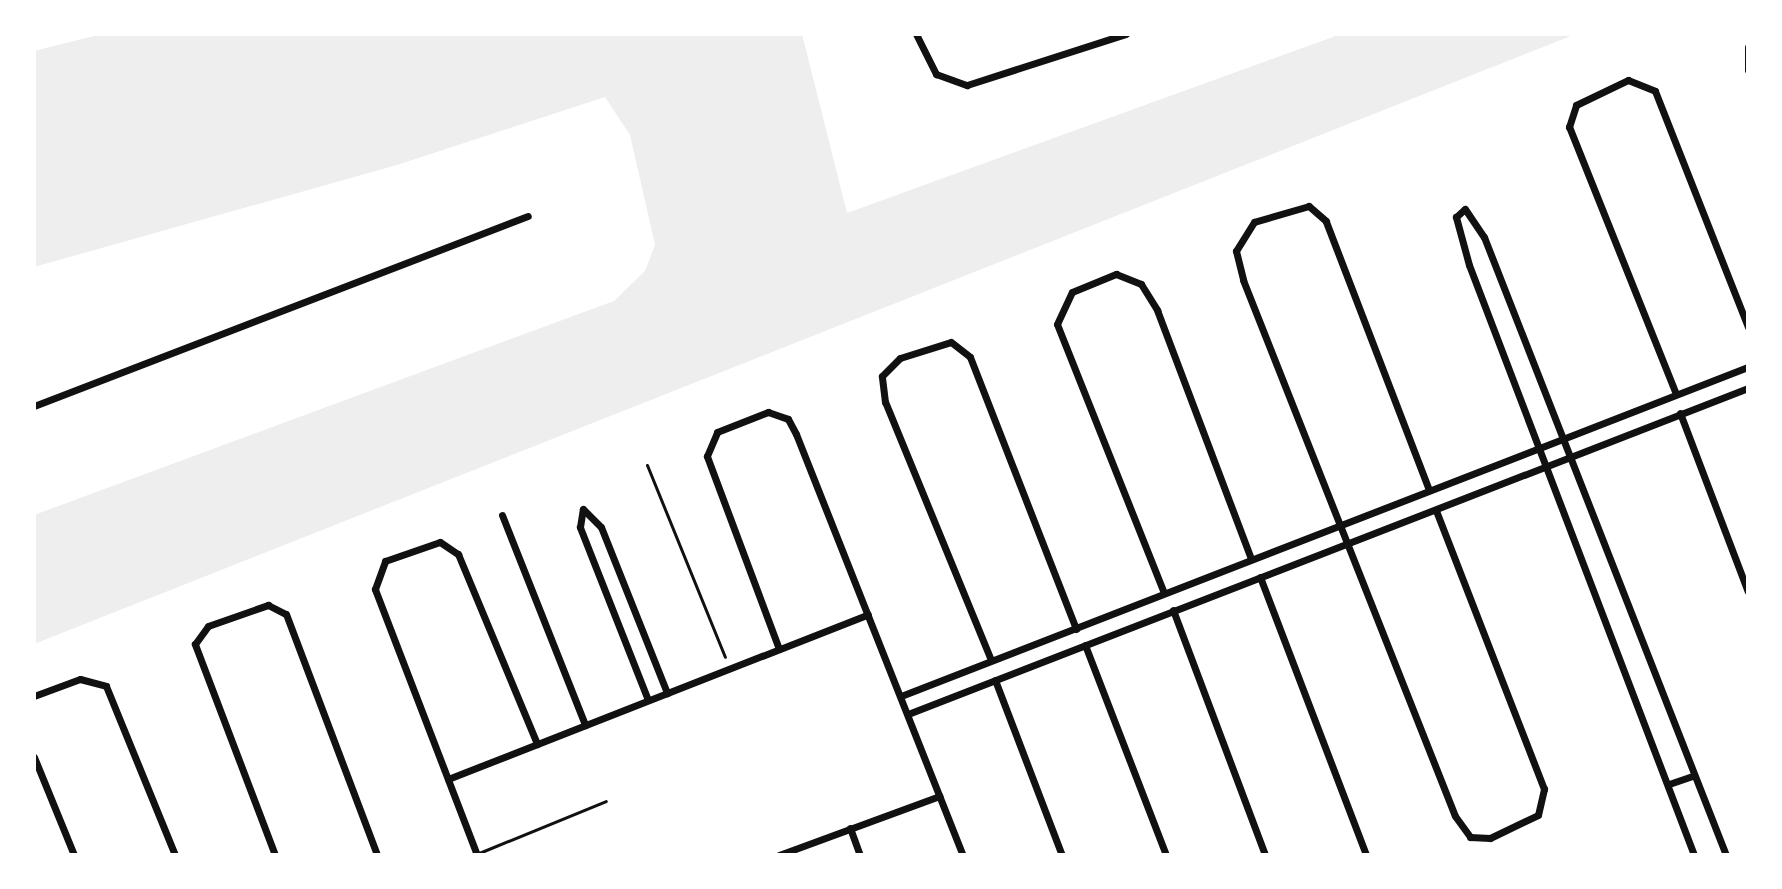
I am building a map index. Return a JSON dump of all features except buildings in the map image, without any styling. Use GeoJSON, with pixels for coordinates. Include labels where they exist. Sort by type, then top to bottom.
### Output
{"type":"FeatureCollection","features":[{"type":"Feature","properties":{"kind":"street"},"geometry":{"type":"LineString","coordinates":[[916,34],[936,74],[967,85],[1126,34]]}},
{"type":"Feature","properties":{"kind":"street"},"geometry":{"type":"LineString","coordinates":[[1748,47],[1748,70]]}},
{"type":"Feature","properties":{"kind":"street"},"geometry":{"type":"LineString","coordinates":[[1676,394],[1569,127],[1576,105],[1628,80],[1655,91],[1748,327]]}},
{"type":"Feature","properties":{"kind":"street"},"geometry":{"type":"LineString","coordinates":[[1429,490],[1326,221],[1309,206],[1254,222],[1236,251],[1243,280],[1341,526],[1352,542],[1455,816],[1470,837],[1490,838],[1538,815],[1544,789],[1436,510]]}},
{"type":"Feature","properties":{"kind":"street"},"geometry":{"type":"LineString","coordinates":[[1694,855],[1549,467],[1469,265],[1457,229],[1460,211],[1477,221],[1692,776],[1726,855]]}},
{"type":"Feature","properties":{"kind":"street"},"geometry":{"type":"LineString","coordinates":[[34,406],[528,216]]}},
{"type":"Feature","properties":{"kind":"street"},"geometry":{"type":"LineString","coordinates":[[1164,593],[1057,324],[1072,292],[1116,274],[1141,284],[1157,310],[1251,559]]}},
{"type":"Feature","properties":{"kind":"street"},"geometry":{"type":"LineString","coordinates":[[991,660],[885,402],[882,376],[900,358],[951,342],[970,357],[1076,629]]}},
{"type":"Feature","properties":{"kind":"street"},"geometry":{"type":"LineString","coordinates":[[901,696],[1748,367]]}},
{"type":"Feature","properties":{"kind":"street"},"geometry":{"type":"LineString","coordinates":[[908,714],[1748,388]]}},
{"type":"Feature","properties":{"kind":"street"},"geometry":{"type":"LineString","coordinates":[[779,649],[709,467],[707,447],[725,427],[768,412],[788,419],[963,855]]}},
{"type":"Feature","properties":{"kind":"street"},"geometry":{"type":"LineString","coordinates":[[1680,413],[1748,592]]}},
{"type":"Feature","properties":{"kind":"street"},"geometry":{"type":"LineString","coordinates":[[648,700],[580,527],[583,509],[601,527],[667,693]]}},
{"type":"Feature","properties":{"kind":"street"},"geometry":{"type":"LineString","coordinates":[[502,515],[585,725]]}},
{"type":"Feature","properties":{"kind":"street"},"geometry":{"type":"LineString","coordinates":[[477,854],[375,589],[378,570],[395,554],[440,542],[458,554],[537,744]]}},
{"type":"Feature","properties":{"kind":"street"},"geometry":{"type":"LineString","coordinates":[[1260,577],[1366,855]]}},
{"type":"Feature","properties":{"kind":"street"},"geometry":{"type":"LineString","coordinates":[[275,855],[195,644],[208,626],[268,605],[286,614],[377,855]]}},
{"type":"Feature","properties":{"kind":"street"},"geometry":{"type":"LineString","coordinates":[[1173,610],[1265,855]]}},
{"type":"Feature","properties":{"kind":"street"},"geometry":{"type":"LineString","coordinates":[[448,779],[868,614]]}},
{"type":"Feature","properties":{"kind":"street"},"geometry":{"type":"LineString","coordinates":[[1085,645],[1166,855]]}},
{"type":"Feature","properties":{"kind":"street"},"geometry":{"type":"LineString","coordinates":[[34,696],[80,679],[106,686],[175,855]]}},
{"type":"Feature","properties":{"kind":"street"},"geometry":{"type":"LineString","coordinates":[[995,680],[1062,855]]}},
{"type":"Feature","properties":{"kind":"street"},"geometry":{"type":"LineString","coordinates":[[34,757],[74,855]]}},
{"type":"Feature","properties":{"kind":"street"},"geometry":{"type":"LineString","coordinates":[[1669,784],[1692,776]]}},
{"type":"Feature","properties":{"kind":"street"},"geometry":{"type":"LineString","coordinates":[[779,855],[801,851],[850,828],[939,796]]}},
{"type":"Feature","properties":{"kind":"street"},"geometry":{"type":"LineString","coordinates":[[850,828],[860,855]]}},
{"type":"Feature","properties":{"kind":"lane"},"geometry":{"type":"LineString","coordinates":[[477,854],[606,801]]}},
{"type":"Feature","properties":{"kind":"path"},"geometry":{"type":"LineString","coordinates":[[647,465],[729,668]]}},
{"type":"Feature","properties":{"kind":"shaded area"},"geometry":{"type":"Polygon","coordinates":[[[102,34],[802,34],[847,213],[1341,34],[1576,34],[34,644],[34,515],[614,301],[645,271],[655,245],[630,135],[605,97],[397,165],[34,267],[34,51],[102,34]]]}}]}
